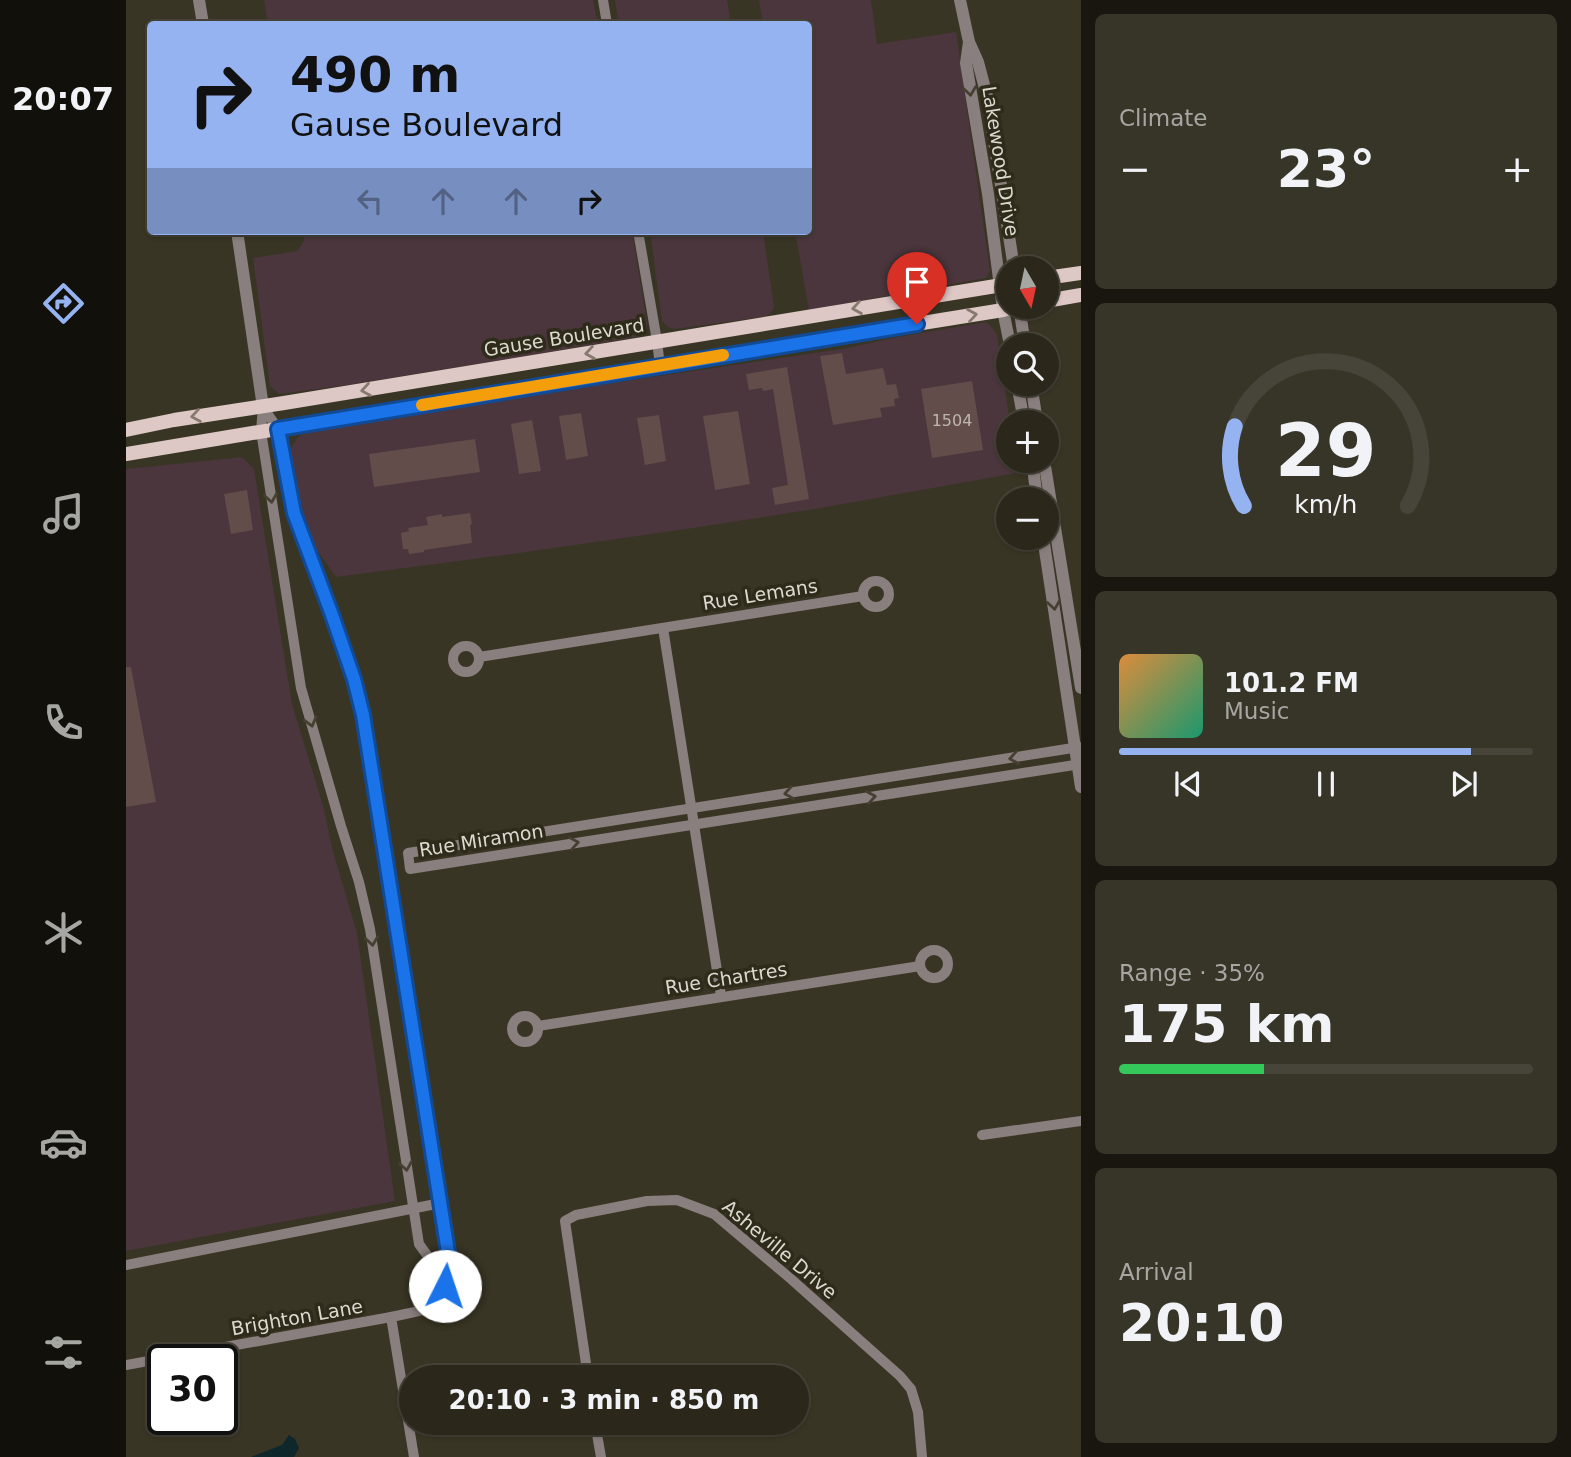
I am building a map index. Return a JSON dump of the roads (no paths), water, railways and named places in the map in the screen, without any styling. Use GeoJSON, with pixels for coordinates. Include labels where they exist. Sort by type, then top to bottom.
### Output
{"type":"FeatureCollection","features":[{"type":"Feature","properties":{"kind":"main road"},"geometry":{"type":"LineString","coordinates":[[1059,276],[1081,273]]}},
{"type":"Feature","properties":{"kind":"main road","name":"Gause Boulevard"},"geometry":{"type":"LineString","coordinates":[[126,430],[996,286]]}},
{"type":"Feature","properties":{"kind":"main road"},"geometry":{"type":"LineString","coordinates":[[1059,299],[1081,295]]}},
{"type":"Feature","properties":{"kind":"main road"},"geometry":{"type":"LineString","coordinates":[[126,454],[996,311]]}},
{"type":"Feature","properties":{"kind":"street"},"geometry":{"type":"LineString","coordinates":[[199,0],[202,21]]}},
{"type":"Feature","properties":{"kind":"street"},"geometry":{"type":"LineString","coordinates":[[603,0],[606,21]]}},
{"type":"Feature","properties":{"kind":"street","name":"Lakewood Drive"},"geometry":{"type":"LineString","coordinates":[[960,0],[969,42],[978,62],[987,96],[1012,256]]}},
{"type":"Feature","properties":{"kind":"street","name":"Lakewood Drive"},"geometry":{"type":"LineString","coordinates":[[969,42],[966,62],[999,256]]}},
{"type":"Feature","properties":{"kind":"street"},"geometry":{"type":"LineString","coordinates":[[985,181],[1000,180]]}},
{"type":"Feature","properties":{"kind":"street"},"geometry":{"type":"LineString","coordinates":[[238,235],[263,407],[261,431],[301,688],[359,882],[370,929],[419,1244],[440,1273],[445,1286]]}},
{"type":"Feature","properties":{"kind":"street"},"geometry":{"type":"LineString","coordinates":[[639,235],[660,366]]}},
{"type":"Feature","properties":{"kind":"street"},"geometry":{"type":"LineString","coordinates":[[263,407],[278,429],[294,513],[354,679],[363,715],[441,1203],[449,1270],[445,1286]]}},
{"type":"Feature","properties":{"kind":"street"},"geometry":{"type":"LineString","coordinates":[[1045,550],[1078,747],[1081,787]]}},
{"type":"Feature","properties":{"kind":"street"},"geometry":{"type":"LineString","coordinates":[[1056,550],[1081,688]]}},
{"type":"Feature","properties":{"kind":"street","name":"Rue Lemans"},"geometry":{"type":"LineString","coordinates":[[480,657],[863,596]]}},
{"type":"Feature","properties":{"kind":"street"},"geometry":{"type":"LineString","coordinates":[[663,628],[721,996]]}},
{"type":"Feature","properties":{"kind":"street","name":"Rue Miramon"},"geometry":{"type":"LineString","coordinates":[[1078,747],[408,853],[410,869],[1079,764]]}},
{"type":"Feature","properties":{"kind":"street","name":"Rue Chartres"},"geometry":{"type":"LineString","coordinates":[[538,1026],[920,966]]}},
{"type":"Feature","properties":{"kind":"street"},"geometry":{"type":"LineString","coordinates":[[982,1135],[1081,1121]]}},
{"type":"Feature","properties":{"kind":"street","name":"Asheville Drive"},"geometry":{"type":"LineString","coordinates":[[586,1365],[565,1221],[576,1215],[647,1201],[677,1200],[714,1214],[900,1376],[911,1389],[918,1412],[922,1457]]}},
{"type":"Feature","properties":{"kind":"street"},"geometry":{"type":"LineString","coordinates":[[126,1265],[441,1203]]}},
{"type":"Feature","properties":{"kind":"street","name":"Brighton Lane"},"geometry":{"type":"LineString","coordinates":[[126,1365],[426,1310],[436,1305],[443,1297],[445,1286]]}},
{"type":"Feature","properties":{"kind":"street"},"geometry":{"type":"LineString","coordinates":[[391,1317],[414,1457]]}},
{"type":"Feature","properties":{"kind":"street"},"geometry":{"type":"LineString","coordinates":[[597,1435],[601,1457]]}},
{"type":"Feature","properties":{"kind":"water"},"geometry":{"type":"Polygon","coordinates":[[[289,1435],[295,1439],[299,1448],[294,1457],[251,1457],[282,1445],[289,1435]]]}}]}
